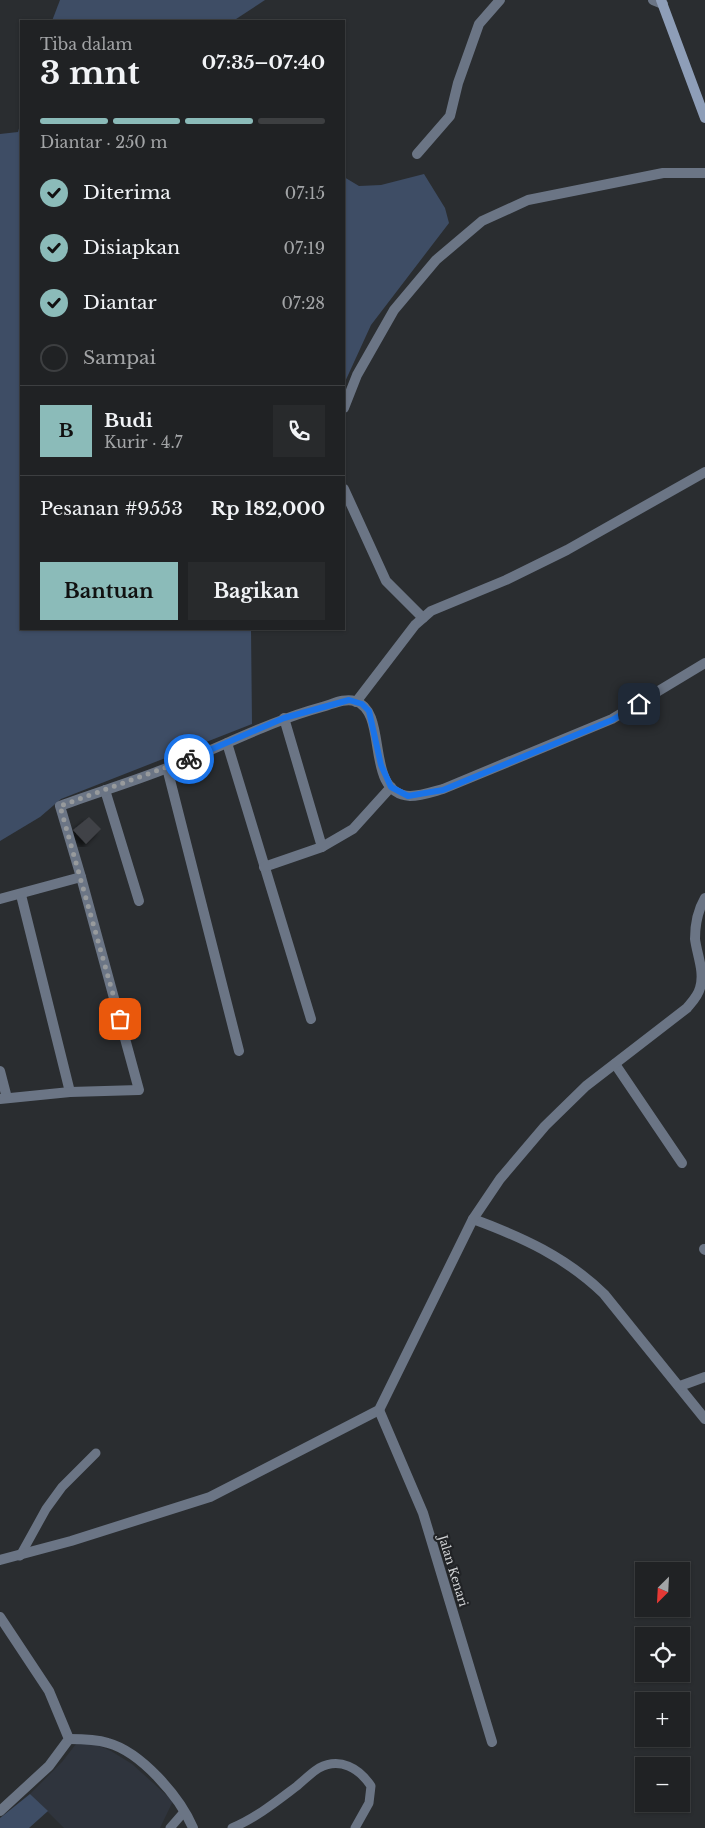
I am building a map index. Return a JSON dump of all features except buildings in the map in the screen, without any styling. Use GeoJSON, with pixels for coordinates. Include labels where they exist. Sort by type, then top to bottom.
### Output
{"type":"FeatureCollection","features":[{"type":"Feature","properties":{"kind":"main road"},"geometry":{"type":"LineString","coordinates":[[662,2],[705,118]]}},
{"type":"Feature","properties":{"kind":"street"},"geometry":{"type":"LineString","coordinates":[[417,154],[450,116],[458,83],[479,24],[500,0]]}},
{"type":"Feature","properties":{"kind":"street"},"geometry":{"type":"LineString","coordinates":[[653,0],[662,2]]}},
{"type":"Feature","properties":{"kind":"street"},"geometry":{"type":"LineString","coordinates":[[345,406],[357,376],[394,310],[436,260],[482,221],[528,200],[664,173],[705,173]]}},
{"type":"Feature","properties":{"kind":"street"},"geometry":{"type":"LineString","coordinates":[[356,702],[415,625],[431,611],[506,580],[567,550],[705,472]]}},
{"type":"Feature","properties":{"kind":"street"},"geometry":{"type":"LineString","coordinates":[[345,492],[386,581],[423,618]]}},
{"type":"Feature","properties":{"kind":"street"},"geometry":{"type":"LineString","coordinates":[[0,1071],[3,1099],[70,1092],[139,1090],[60,806],[168,768],[284,718],[340,701],[356,702],[369,711],[381,765],[391,787],[408,796],[443,790],[612,720],[705,663]]}},
{"type":"Feature","properties":{"kind":"street"},"geometry":{"type":"LineString","coordinates":[[284,718],[322,847]]}},
{"type":"Feature","properties":{"kind":"street"},"geometry":{"type":"LineString","coordinates":[[227,743],[311,1018]]}},
{"type":"Feature","properties":{"kind":"street"},"geometry":{"type":"LineString","coordinates":[[168,768],[239,1051]]}},
{"type":"Feature","properties":{"kind":"street"},"geometry":{"type":"LineString","coordinates":[[264,866],[322,847],[353,829],[391,787]]}},
{"type":"Feature","properties":{"kind":"street"},"geometry":{"type":"LineString","coordinates":[[105,790],[139,901]]}},
{"type":"Feature","properties":{"kind":"street"},"geometry":{"type":"LineString","coordinates":[[0,899],[81,877]]}},
{"type":"Feature","properties":{"kind":"street"},"geometry":{"type":"LineString","coordinates":[[21,894],[70,1092]]}},
{"type":"Feature","properties":{"kind":"street"},"geometry":{"type":"LineString","coordinates":[[0,1560],[144,1520],[210,1497],[379,1410],[473,1218],[500,1179],[545,1126],[586,1086],[687,1008],[700,988],[700,956],[695,940],[697,919],[705,898]]}},
{"type":"Feature","properties":{"kind":"street"},"geometry":{"type":"LineString","coordinates":[[615,1064],[682,1163]]}},
{"type":"Feature","properties":{"kind":"street"},"geometry":{"type":"LineString","coordinates":[[473,1218],[543,1248],[586,1276],[604,1294],[705,1419]]}},
{"type":"Feature","properties":{"kind":"street"},"geometry":{"type":"LineString","coordinates":[[680,1386],[705,1376]]}},
{"type":"Feature","properties":{"kind":"street","name":"Jalan Kenari"},"geometry":{"type":"LineString","coordinates":[[379,1410],[422,1513],[492,1742]]}},
{"type":"Feature","properties":{"kind":"street"},"geometry":{"type":"LineString","coordinates":[[0,1617],[49,1691],[69,1738]]}},
{"type":"Feature","properties":{"kind":"street"},"geometry":{"type":"LineString","coordinates":[[0,1811],[49,1766],[69,1738]]}},
{"type":"Feature","properties":{"kind":"street"},"geometry":{"type":"LineString","coordinates":[[69,1738],[107,1742],[128,1752],[161,1781],[184,1812],[193,1828]]}},
{"type":"Feature","properties":{"kind":"lane"},"geometry":{"type":"LineString","coordinates":[[20,1556],[46,1509],[62,1487],[96,1453]]}},
{"type":"Feature","properties":{"kind":"lane"},"geometry":{"type":"LineString","coordinates":[[232,1828],[258,1815],[319,1768],[336,1763],[349,1765],[363,1774],[371,1786],[369,1803],[355,1828]]}},
{"type":"Feature","properties":{"kind":"lane"},"geometry":{"type":"LineString","coordinates":[[170,1828],[184,1812]]}},
{"type":"Feature","properties":{"kind":"shaded area"},"geometry":{"type":"Polygon","coordinates":[[[60,0],[265,0],[235,20],[52,20],[60,0]]]}},
{"type":"Feature","properties":{"kind":"shaded area"},"geometry":{"type":"Polygon","coordinates":[[[20,125],[20,630],[251,630],[252,724],[61,799],[40,817],[0,841],[0,134],[18,132],[20,125]]]}},
{"type":"Feature","properties":{"kind":"shaded area"},"geometry":{"type":"Polygon","coordinates":[[[424,174],[445,208],[449,223],[371,325],[345,382],[345,178],[359,186],[381,185],[424,174]]]}},
{"type":"Feature","properties":{"kind":"shaded area"},"geometry":{"type":"Polygon","coordinates":[[[76,1744],[95,1744],[111,1751],[132,1764],[173,1801],[160,1828],[64,1828],[30,1794],[62,1762],[76,1744]]]}},
{"type":"Feature","properties":{"kind":"shaded area"},"geometry":{"type":"Polygon","coordinates":[[[30,1794],[48,1811],[29,1828],[0,1828],[0,1818],[30,1794]]]}},
{"type":"Feature","properties":{"kind":"way so far"},"geometry":{"type":"LineString","coordinates":[[120,1019],[60,806],[189,759]]}},
{"type":"Feature","properties":{"kind":"route"},"geometry":{"type":"LineString","coordinates":[[189,759],[284,718],[349,700],[362,704],[369,711],[381,765],[385,778],[391,787],[401,794],[418,796],[443,790],[538,748],[612,720],[639,704]]}}]}
